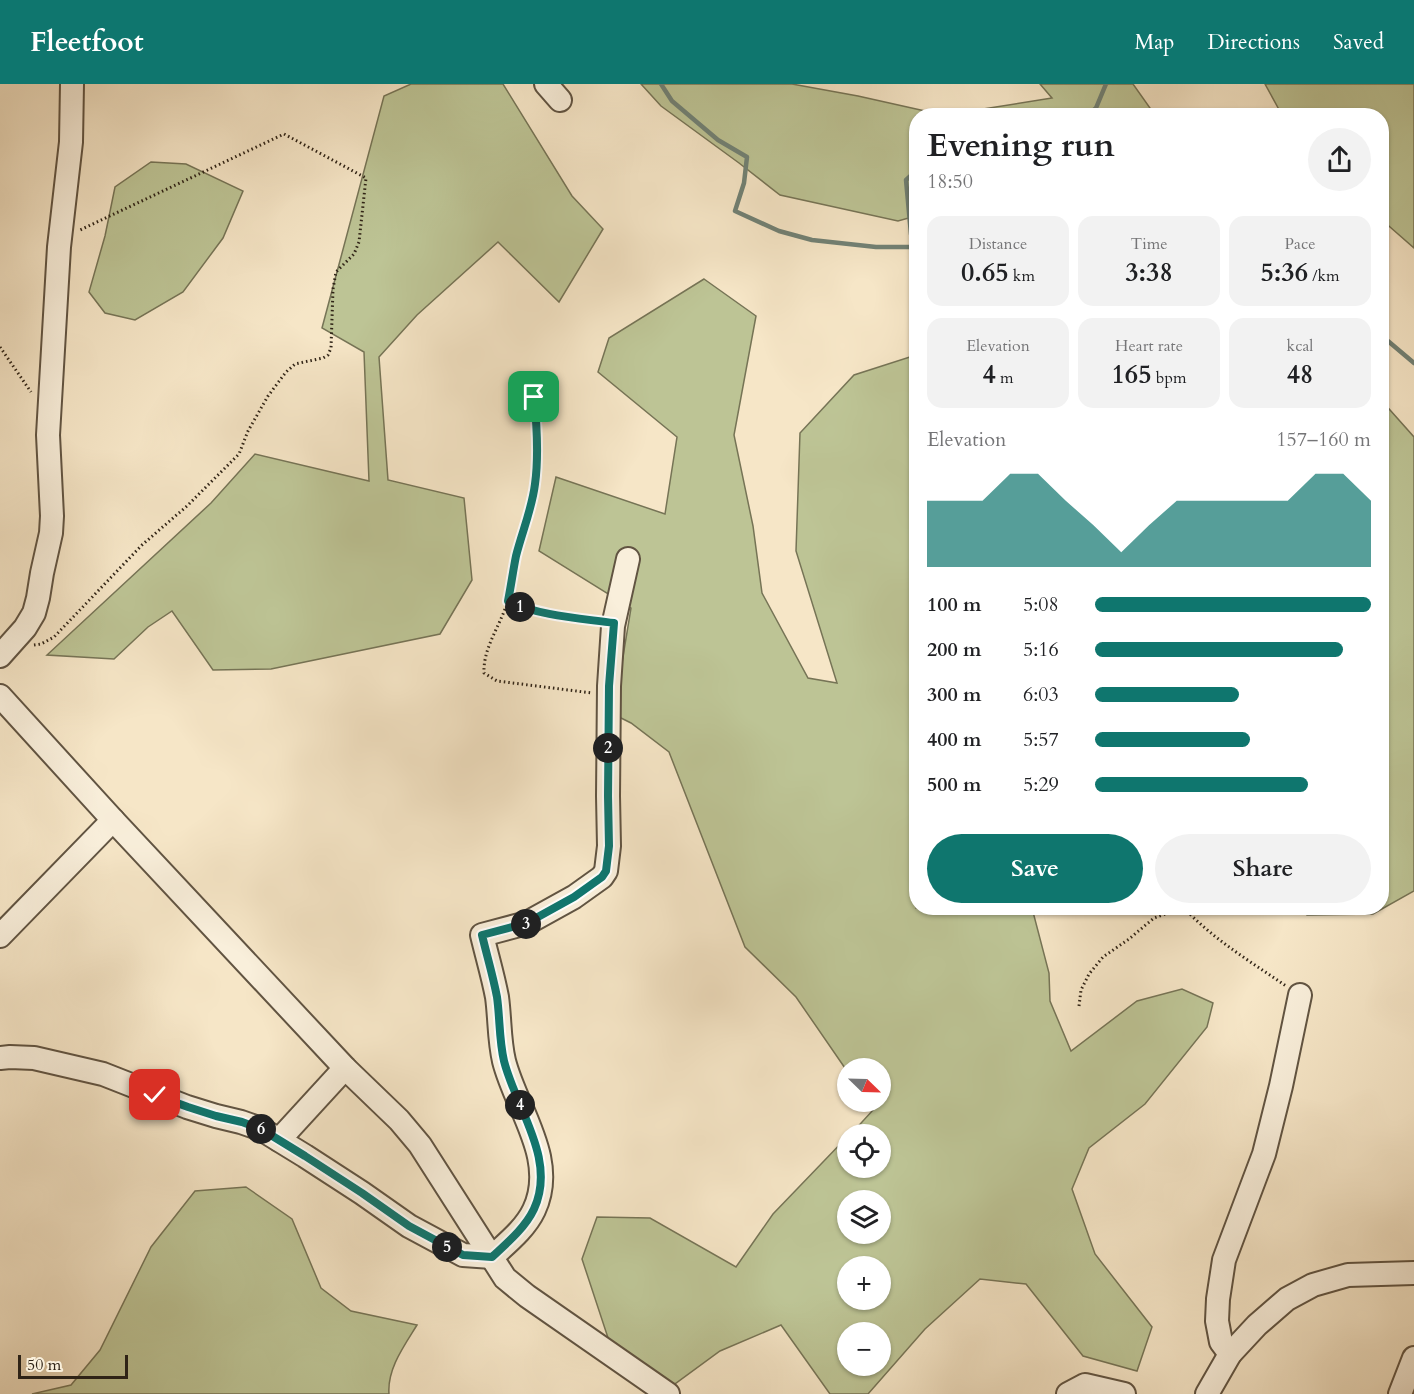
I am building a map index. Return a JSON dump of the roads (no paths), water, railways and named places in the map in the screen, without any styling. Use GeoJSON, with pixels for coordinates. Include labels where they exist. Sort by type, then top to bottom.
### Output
{"type":"FeatureCollection","features":[{"type":"Feature","properties":{"kind":"street"},"geometry":{"type":"LineString","coordinates":[[5,650],[25,628],[33,613],[51,533],[48,435],[59,239],[71,142],[72,84]]}},
{"type":"Feature","properties":{"kind":"street"},"geometry":{"type":"LineString","coordinates":[[0,1058],[34,1058],[103,1074],[188,1107],[261,1129],[353,1187],[409,1226],[463,1255],[492,1257],[519,1231],[534,1210],[540,1191],[541,1168],[535,1141],[504,1061],[492,974],[482,935],[527,923],[574,897],[602,877],[606,871],[609,846],[609,695],[614,623],[628,559]]}},
{"type":"Feature","properties":{"kind":"street"},"geometry":{"type":"LineString","coordinates":[[0,696],[345,1068],[399,1120],[420,1145],[505,1278],[527,1296],[668,1394]]}},
{"type":"Feature","properties":{"kind":"street"},"geometry":{"type":"LineString","coordinates":[[0,936],[113,820]]}},
{"type":"Feature","properties":{"kind":"street"},"geometry":{"type":"LineString","coordinates":[[1230,1354],[1221,1342],[1217,1321],[1224,1260],[1264,1154],[1300,995]]}},
{"type":"Feature","properties":{"kind":"street"},"geometry":{"type":"LineString","coordinates":[[279,1140],[345,1068]]}},
{"type":"Feature","properties":{"kind":"street"},"geometry":{"type":"LineString","coordinates":[[1207,1394],[1230,1354],[1257,1324],[1287,1299],[1313,1285],[1348,1275],[1414,1273]]}},
{"type":"Feature","properties":{"kind":"street"},"geometry":{"type":"LineString","coordinates":[[1400,1394],[1414,1358]]}},
{"type":"Feature","properties":{"kind":"street"},"geometry":{"type":"LineString","coordinates":[[1068,1394],[1085,1385],[1124,1394]]}},
{"type":"Feature","properties":{"kind":"waterway"},"geometry":{"type":"LineString","coordinates":[[661,84],[672,101],[718,140],[747,157],[744,183],[735,211],[779,231],[812,240],[876,247],[909,247]]}},
{"type":"Feature","properties":{"kind":"waterway"},"geometry":{"type":"LineString","coordinates":[[1096,108],[1106,84]]}},
{"type":"Feature","properties":{"kind":"waterway"},"geometry":{"type":"LineString","coordinates":[[909,177],[906,180],[909,212]]}},
{"type":"Feature","properties":{"kind":"waterway"},"geometry":{"type":"LineString","coordinates":[[1389,342],[1414,363]]}}]}
